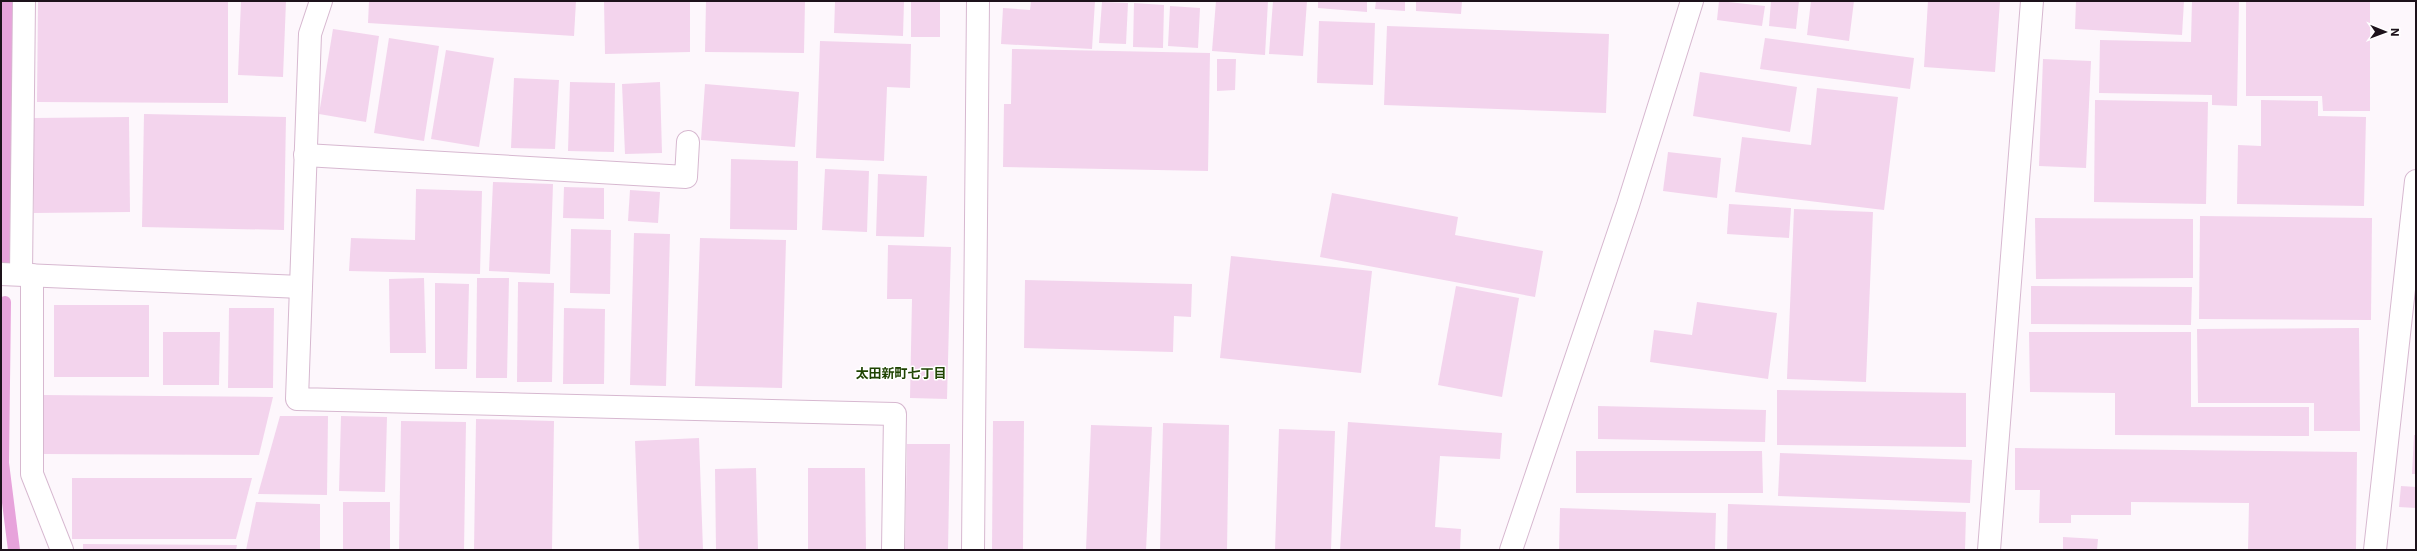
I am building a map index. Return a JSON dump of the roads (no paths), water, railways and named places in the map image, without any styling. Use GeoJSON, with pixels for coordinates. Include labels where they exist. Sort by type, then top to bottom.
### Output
{"type":"FeatureCollection","features":[{"type":"Feature","properties":{"kind":"street"},"geometry":{"type":"LineString","coordinates":[[24,1],[18,274],[32,474],[62,550]]}},
{"type":"Feature","properties":{"kind":"street"},"geometry":{"type":"LineString","coordinates":[[321,1],[310,34],[297,399],[895,414],[893,550]]}},
{"type":"Feature","properties":{"kind":"street"},"geometry":{"type":"LineString","coordinates":[[973,550],[978,1]]}},
{"type":"Feature","properties":{"kind":"street"},"geometry":{"type":"LineString","coordinates":[[1511,550],[1628,205],[1692,1]]}},
{"type":"Feature","properties":{"kind":"street"},"geometry":{"type":"LineString","coordinates":[[1989,550],[2032,1]]}},
{"type":"Feature","properties":{"kind":"street"},"geometry":{"type":"LineString","coordinates":[[305,155],[686,177],[688,142]]}},
{"type":"Feature","properties":{"kind":"street"},"geometry":{"type":"LineString","coordinates":[[2375,550],[2416,181]]}},
{"type":"Feature","properties":{"kind":"street"},"geometry":{"type":"LineString","coordinates":[[18,274],[301,286]]}},
{"type":"Feature","properties":{"kind":"waterway"},"geometry":{"type":"LineString","coordinates":[[5,260],[7,1]]}},
{"type":"Feature","properties":{"kind":"waterway"},"geometry":{"type":"LineString","coordinates":[[5,302],[3,463],[14,550]]}},
{"type":"Feature","properties":{"kind":"district","name":"太田新町七丁目"},"geometry":{"type":"Point","coordinates":[901,373]}}]}
